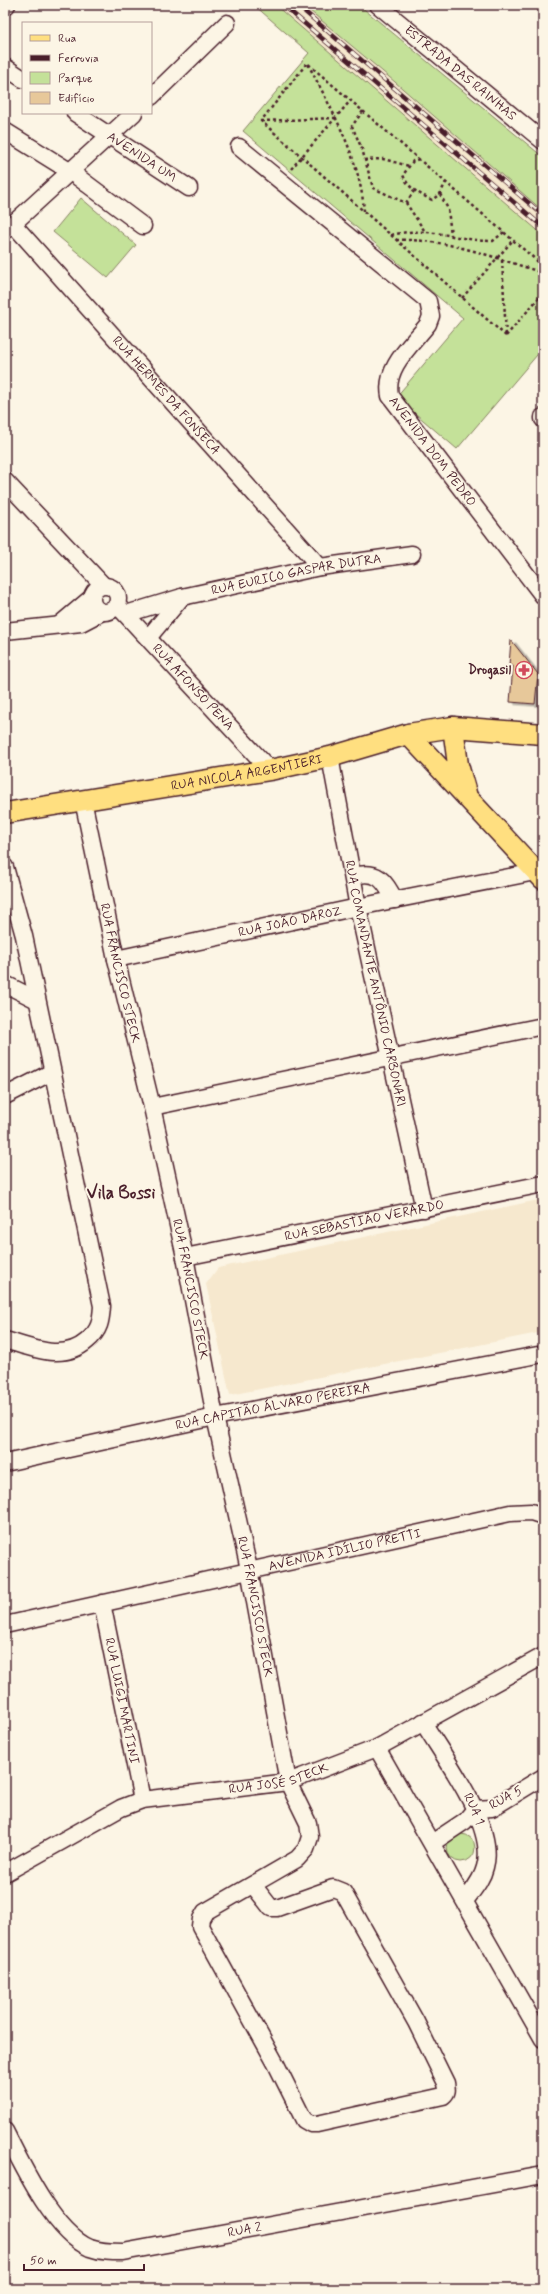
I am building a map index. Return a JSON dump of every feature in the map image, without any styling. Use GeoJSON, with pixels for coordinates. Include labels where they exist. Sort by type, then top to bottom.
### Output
{"type":"FeatureCollection","features":[{"type":"Feature","properties":{"kind":"main road","name":"RUA NICOLA ARGENTIERI"},"geometry":{"type":"LineString","coordinates":[[6,808],[83,800],[270,770],[330,757],[408,734],[453,727],[543,734]]}},
{"type":"Feature","properties":{"kind":"main road"},"geometry":{"type":"LineString","coordinates":[[453,727],[458,765],[467,796]]}},
{"type":"Feature","properties":{"kind":"main road"},"geometry":{"type":"LineString","coordinates":[[408,734],[539,875]]}},
{"type":"Feature","properties":{"kind":"street","name":"ESTRADA DAS RAINHAS"},"geometry":{"type":"LineString","coordinates":[[378,5],[543,141]]}},
{"type":"Feature","properties":{"kind":"street"},"geometry":{"type":"LineString","coordinates":[[152,96],[227,23]]}},
{"type":"Feature","properties":{"kind":"street"},"geometry":{"type":"LineString","coordinates":[[5,67],[22,77]]}},
{"type":"Feature","properties":{"kind":"street","name":"AVENIDA UM"},"geometry":{"type":"LineString","coordinates":[[76,114],[189,188]]}},
{"type":"Feature","properties":{"kind":"street"},"geometry":{"type":"LineString","coordinates":[[9,228],[133,114]]}},
{"type":"Feature","properties":{"kind":"street"},"geometry":{"type":"LineString","coordinates":[[5,131],[71,172],[143,226]]}},
{"type":"Feature","properties":{"kind":"street","name":"AVENIDA DOM PEDRO"},"geometry":{"type":"LineString","coordinates":[[239,147],[428,301],[431,316],[424,329],[392,369],[388,386],[390,396],[543,596]]}},
{"type":"Feature","properties":{"kind":"street","name":"RUA HERMES DA FONSECA"},"geometry":{"type":"LineString","coordinates":[[9,228],[320,567]]}},
{"type":"Feature","properties":{"kind":"street"},"geometry":{"type":"LineString","coordinates":[[5,481],[102,585],[114,588],[122,609],[102,612],[81,623],[5,631]]}},
{"type":"Feature","properties":{"kind":"street","name":"RUA EURICO GASPAR DUTRA"},"geometry":{"type":"LineString","coordinates":[[122,609],[320,567],[412,554]]}},
{"type":"Feature","properties":{"kind":"street"},"geometry":{"type":"LineString","coordinates":[[59,625],[92,598],[97,588],[102,585]]}},
{"type":"Feature","properties":{"kind":"street"},"geometry":{"type":"LineString","coordinates":[[148,638],[182,597]]}},
{"type":"Feature","properties":{"kind":"street"},"geometry":{"type":"LineString","coordinates":[[92,598],[96,609],[102,612]]}},
{"type":"Feature","properties":{"kind":"street","name":"RUA AFONSO PENA"},"geometry":{"type":"LineString","coordinates":[[122,609],[270,770]]}},
{"type":"Feature","properties":{"kind":"street","name":"RUA COMANDANTE ANTÔNIO CARBONARI"},"geometry":{"type":"LineString","coordinates":[[330,757],[358,907],[424,1209]]}},
{"type":"Feature","properties":{"kind":"street","name":"RUA FRANCISCO STECK"},"geometry":{"type":"LineString","coordinates":[[83,800],[116,959],[152,1107],[185,1257],[215,1417],[249,1569],[288,1782],[308,1823],[310,1837],[306,1849],[297,1859],[205,1912],[201,1919],[200,1926],[276,2064],[304,2120],[311,2124],[317,2124],[443,2096],[446,2094],[448,2089],[446,2083],[416,2022],[343,1892],[333,1888],[277,1908],[271,1908],[253,1885]]}},
{"type":"Feature","properties":{"kind":"street"},"geometry":{"type":"LineString","coordinates":[[5,867],[24,936],[102,1306],[101,1324],[94,1335],[80,1347],[68,1353],[55,1353],[5,1340]]}},
{"type":"Feature","properties":{"kind":"street"},"geometry":{"type":"LineString","coordinates":[[353,876],[366,873],[375,875],[387,886],[395,900]]}},
{"type":"Feature","properties":{"kind":"street","name":"RUA JOÃO DAROZ"},"geometry":{"type":"LineString","coordinates":[[116,959],[358,907],[539,875]]}},
{"type":"Feature","properties":{"kind":"street"},"geometry":{"type":"LineString","coordinates":[[5,984],[37,1000]]}},
{"type":"Feature","properties":{"kind":"street"},"geometry":{"type":"LineString","coordinates":[[152,1107],[390,1056],[543,1026]]}},
{"type":"Feature","properties":{"kind":"street"},"geometry":{"type":"LineString","coordinates":[[5,1096],[52,1072]]}},
{"type":"Feature","properties":{"kind":"street","name":"RUA SEBASTIÃO VERARDO"},"geometry":{"type":"LineString","coordinates":[[185,1257],[543,1184]]}},
{"type":"Feature","properties":{"kind":"street","name":"RUA CAPITÃO ÁLVARO PEREIRA"},"geometry":{"type":"LineString","coordinates":[[5,1463],[215,1417],[543,1354]]}},
{"type":"Feature","properties":{"kind":"street","name":"AVENIDA IDÍLIO PRETTI"},"geometry":{"type":"LineString","coordinates":[[5,1625],[249,1569],[510,1513],[521,1511],[543,1516]]}},
{"type":"Feature","properties":{"kind":"street","name":"RUA LUIGI MARTINI"},"geometry":{"type":"LineString","coordinates":[[102,1603],[142,1800]]}},
{"type":"Feature","properties":{"kind":"street","name":"RUA JOSÉ STECK"},"geometry":{"type":"LineString","coordinates":[[5,1873],[120,1808],[142,1800],[288,1782],[377,1748],[543,1656]]}},
{"type":"Feature","properties":{"kind":"street","name":"RUA 1"},"geometry":{"type":"LineString","coordinates":[[423,1722],[475,1809],[487,1844],[485,1867],[479,1882],[465,1901]]}},
{"type":"Feature","properties":{"kind":"street"},"geometry":{"type":"LineString","coordinates":[[377,1748],[543,2039]]}},
{"type":"Feature","properties":{"kind":"street","name":"RUA 5"},"geometry":{"type":"LineString","coordinates":[[432,1844],[466,1821],[475,1809],[492,1808],[543,1777]]}},
{"type":"Feature","properties":{"kind":"street","name":"RUA 2"},"geometry":{"type":"LineString","coordinates":[[5,2131],[21,2164],[52,2213],[66,2230],[89,2247],[106,2252],[123,2252],[543,2175]]}},
{"type":"Feature","properties":{"kind":"path"},"geometry":{"type":"LineString","coordinates":[[308,63],[543,266]]}},
{"type":"Feature","properties":{"kind":"path"},"geometry":{"type":"LineString","coordinates":[[308,63],[354,159],[362,187],[364,212]]}},
{"type":"Feature","properties":{"kind":"path"},"geometry":{"type":"LineString","coordinates":[[261,121],[308,63]]}},
{"type":"Feature","properties":{"kind":"path"},"geometry":{"type":"LineString","coordinates":[[281,180],[351,100]]}},
{"type":"Feature","properties":{"kind":"path"},"geometry":{"type":"LineString","coordinates":[[363,111],[352,126],[373,188],[406,203],[424,230]]}},
{"type":"Feature","properties":{"kind":"path"},"geometry":{"type":"LineString","coordinates":[[261,121],[335,118]]}},
{"type":"Feature","properties":{"kind":"path"},"geometry":{"type":"LineString","coordinates":[[261,121],[506,336]]}},
{"type":"Feature","properties":{"kind":"path"},"geometry":{"type":"LineString","coordinates":[[364,160],[383,159],[409,166]]}},
{"type":"Feature","properties":{"kind":"path"},"geometry":{"type":"LineString","coordinates":[[419,159],[413,161],[403,175],[414,192],[432,200],[440,194],[446,182]]}},
{"type":"Feature","properties":{"kind":"path"},"geometry":{"type":"LineString","coordinates":[[406,203],[414,192]]}},
{"type":"Feature","properties":{"kind":"path"},"geometry":{"type":"LineString","coordinates":[[440,194],[448,209],[451,235]]}},
{"type":"Feature","properties":{"kind":"path"},"geometry":{"type":"LineString","coordinates":[[391,235],[411,230],[424,230],[493,241],[504,232]]}},
{"type":"Feature","properties":{"kind":"path"},"geometry":{"type":"LineString","coordinates":[[396,240],[418,239],[497,258],[543,273]]}},
{"type":"Feature","properties":{"kind":"path"},"geometry":{"type":"LineString","coordinates":[[462,298],[513,240]]}},
{"type":"Feature","properties":{"kind":"path"},"geometry":{"type":"LineString","coordinates":[[502,260],[506,336]]}},
{"type":"Feature","properties":{"kind":"path"},"geometry":{"type":"LineString","coordinates":[[506,336],[543,293]]}},
{"type":"Feature","properties":{"kind":"shaded area"},"geometry":{"type":"Polygon","coordinates":[[[275,5],[303,5],[395,82],[543,211],[543,235],[275,5]]]}},
{"type":"Feature","properties":{"kind":"shaded area"},"geometry":{"type":"Polygon","coordinates":[[[543,1199],[543,1332],[230,1395],[206,1284],[218,1268],[543,1199]]]}},
{"type":"Feature","properties":{"kind":"green space"},"geometry":{"type":"Polygon","coordinates":[[[254,5],[275,5],[543,235],[543,348],[457,449],[396,397],[463,318],[243,131],[309,53],[254,5]]]}},
{"type":"Feature","properties":{"kind":"green space"},"geometry":{"type":"Polygon","coordinates":[[[303,5],[359,5],[543,157],[543,211],[395,82],[303,5]]]}},
{"type":"Feature","properties":{"kind":"green space"},"geometry":{"type":"Polygon","coordinates":[[[81,198],[136,245],[108,278],[53,232],[81,198]]]}},
{"type":"Feature","properties":{"kind":"green space"},"geometry":{"type":"Polygon","coordinates":[[[461,1834],[471,1838],[475,1848],[471,1858],[461,1862],[451,1858],[447,1848],[451,1838],[461,1834]]]}},
{"type":"Feature","properties":{"kind":"building","name":"Drogasil"},"geometry":{"type":"Polygon","coordinates":[[[511,640],[538,674],[535,704],[510,702],[513,666],[509,665],[511,640]]]}},
{"type":"Feature","properties":{"kind":"railway"},"geometry":{"type":"LineString","coordinates":[[283,5],[543,227]]}},
{"type":"Feature","properties":{"kind":"railway"},"geometry":{"type":"LineString","coordinates":[[297,5],[543,215]]}},
{"type":"Feature","properties":{"kind":"place","name":"Drogasil"},"geometry":{"type":"Point","coordinates":[524,670]}},
{"type":"Feature","properties":{"kind":"district","name":"Vila Bossi"},"geometry":{"type":"Point","coordinates":[121,1193]}}]}
